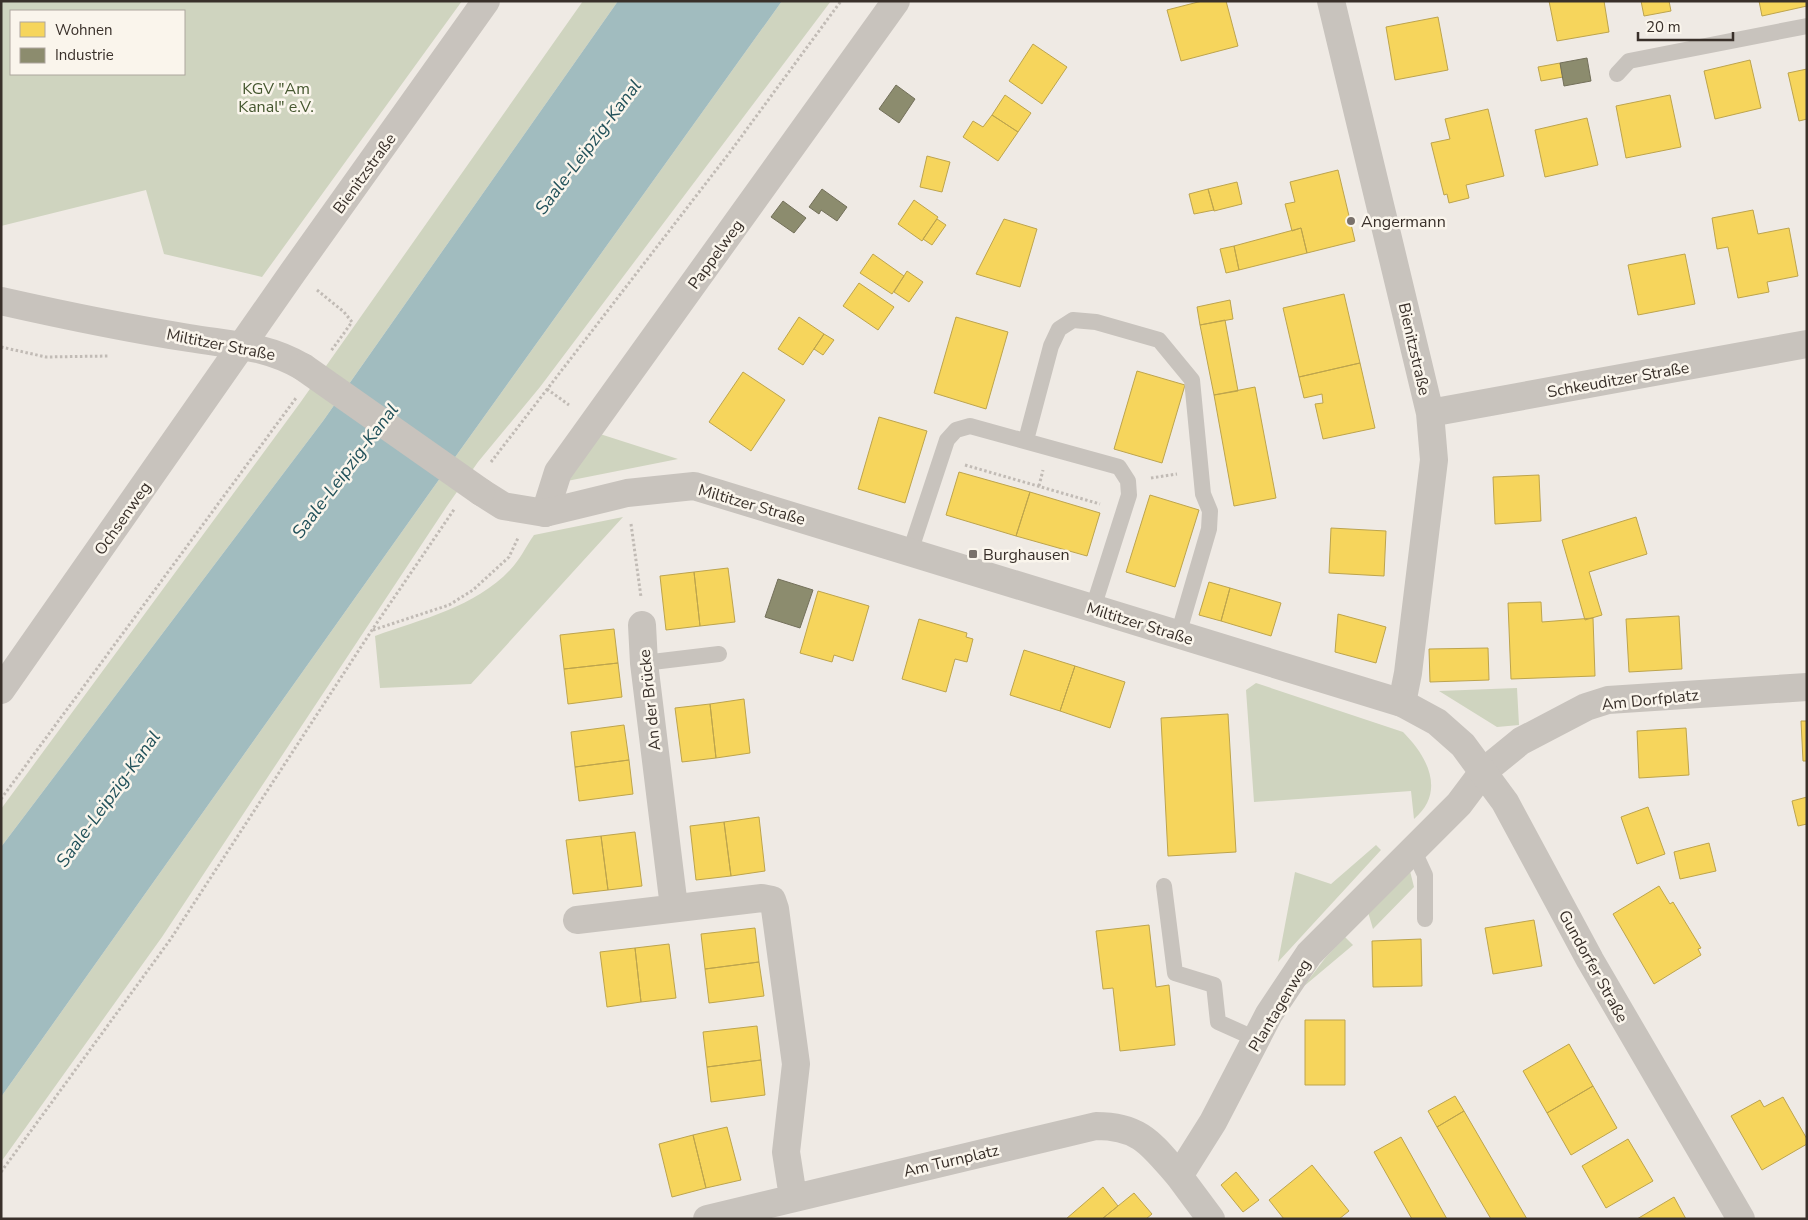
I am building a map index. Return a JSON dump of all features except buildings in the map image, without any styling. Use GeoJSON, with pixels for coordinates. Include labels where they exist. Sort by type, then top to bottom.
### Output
{"type":"FeatureCollection","features":[{"type":"Feature","properties":{"kind":"street","name":"Bienitzstraße"},"geometry":{"type":"LineString","coordinates":[[243,345],[292,272],[486,1]]}},
{"type":"Feature","properties":{"kind":"street","name":"Pappelweg"},"geometry":{"type":"LineString","coordinates":[[537,512],[558,472],[896,1]]}},
{"type":"Feature","properties":{"kind":"street","name":"Bienitzstraße"},"geometry":{"type":"LineString","coordinates":[[1331,1],[1430,413],[1434,460],[1408,673],[1402,704]]}},
{"type":"Feature","properties":{"kind":"street","name":"Miltitzer Straße"},"geometry":{"type":"LineString","coordinates":[[1,301],[189,338],[243,345],[283,356],[303,367],[503,506],[537,512],[627,493],[694,486],[1402,704],[1437,722]]}},
{"type":"Feature","properties":{"kind":"street","name":"Schkeuditzer Straße"},"geometry":{"type":"LineString","coordinates":[[1430,413],[1807,344]]}},
{"type":"Feature","properties":{"kind":"street","name":"Ochsenweg"},"geometry":{"type":"LineString","coordinates":[[1,690],[243,345]]}},
{"type":"Feature","properties":{"kind":"street","name":"An der Brücke"},"geometry":{"type":"LineString","coordinates":[[642,625],[644,663],[674,907]]}},
{"type":"Feature","properties":{"kind":"street","name":"Am Dorfplatz"},"geometry":{"type":"LineString","coordinates":[[1483,772],[1521,742],[1586,707],[1608,700],[1807,687]]}},
{"type":"Feature","properties":{"kind":"street","name":"Gundorfer Straße"},"geometry":{"type":"LineString","coordinates":[[1437,722],[1463,745],[1505,802],[1590,960],[1741,1219]]}},
{"type":"Feature","properties":{"kind":"street","name":"Plantagenweg"},"geometry":{"type":"LineString","coordinates":[[1179,1176],[1213,1122],[1256,1039],[1288,983],[1309,954],[1459,804],[1483,772]]}},
{"type":"Feature","properties":{"kind":"street"},"geometry":{"type":"LineString","coordinates":[[577,920],[674,907],[762,898],[772,900],[775,909],[796,1064],[786,1152],[793,1198]]}},
{"type":"Feature","properties":{"kind":"street","name":"Am Turnplatz"},"geometry":{"type":"LineString","coordinates":[[708,1219],[1096,1126],[1116,1126],[1136,1133],[1152,1146],[1179,1176]]}},
{"type":"Feature","properties":{"kind":"street"},"geometry":{"type":"LineString","coordinates":[[1179,1176],[1211,1219]]}},
{"type":"Feature","properties":{"kind":"lane"},"geometry":{"type":"LineString","coordinates":[[1617,74],[1629,61],[1807,26]]}},
{"type":"Feature","properties":{"kind":"lane"},"geometry":{"type":"LineString","coordinates":[[1026,440],[1051,346],[1059,329],[1074,320],[1096,322],[1159,340],[1192,380],[1203,494],[1210,511],[1209,529],[1178,635]]}},
{"type":"Feature","properties":{"kind":"lane"},"geometry":{"type":"LineString","coordinates":[[910,552],[940,458],[947,440],[956,430],[970,426],[1120,467],[1128,481],[1129,495],[1094,608]]}},
{"type":"Feature","properties":{"kind":"lane"},"geometry":{"type":"LineString","coordinates":[[644,663],[719,654]]}},
{"type":"Feature","properties":{"kind":"lane"},"geometry":{"type":"LineString","coordinates":[[1413,849],[1425,875],[1424,919]]}},
{"type":"Feature","properties":{"kind":"lane"},"geometry":{"type":"LineString","coordinates":[[1164,886],[1175,973],[1214,985],[1218,1022],[1256,1039]]}},
{"type":"Feature","properties":{"kind":"path"},"geometry":{"type":"LineString","coordinates":[[487,466],[730,152],[841,1]]}},
{"type":"Feature","properties":{"kind":"path"},"geometry":{"type":"LineString","coordinates":[[322,293],[352,322],[329,354]]}},
{"type":"Feature","properties":{"kind":"path"},"geometry":{"type":"LineString","coordinates":[[1,799],[300,393]]}},
{"type":"Feature","properties":{"kind":"path"},"geometry":{"type":"LineString","coordinates":[[940,458],[1124,511]]}},
{"type":"Feature","properties":{"kind":"path"},"geometry":{"type":"LineString","coordinates":[[1128,481],[1201,470]]}},
{"type":"Feature","properties":{"kind":"path"},"geometry":{"type":"LineString","coordinates":[[627,493],[642,608],[642,625]]}},
{"type":"Feature","properties":{"kind":"path"},"geometry":{"type":"LineString","coordinates":[[1,1172],[170,940],[372,630],[457,505]]}},
{"type":"Feature","properties":{"kind":"path"},"geometry":{"type":"LineString","coordinates":[[372,630],[450,605],[473,590],[510,557],[537,512]]}},
{"type":"Feature","properties":{"kind":"green space","name":"KGV \"Am Kanal\" e.V."},"geometry":{"type":"Polygon","coordinates":[[[1,1],[462,1],[262,277],[164,254],[146,190],[1,226],[1,1]]]}},
{"type":"Feature","properties":{"kind":"green space"},"geometry":{"type":"Polygon","coordinates":[[[583,1],[618,1],[323,421],[1,847],[1,809],[300,403],[583,1]]]}},
{"type":"Feature","properties":{"kind":"green space"},"geometry":{"type":"Polygon","coordinates":[[[782,1],[831,1],[540,387],[478,462],[162,937],[1,1162],[1,1097],[428,495],[782,1]]]}},
{"type":"Feature","properties":{"kind":"green space"},"geometry":{"type":"Polygon","coordinates":[[[600,434],[678,459],[567,481],[600,434]]]}},
{"type":"Feature","properties":{"kind":"green space"},"geometry":{"type":"Polygon","coordinates":[[[623,517],[471,684],[380,688],[375,636],[447,610],[481,594],[514,566],[534,535],[623,517]]]}},
{"type":"Feature","properties":{"kind":"green space"},"geometry":{"type":"Polygon","coordinates":[[[1256,683],[1403,732],[1420,752],[1430,775],[1429,798],[1424,809],[1414,819],[1411,791],[1254,802],[1246,690],[1256,683]]]}},
{"type":"Feature","properties":{"kind":"green space"},"geometry":{"type":"Polygon","coordinates":[[[1517,688],[1519,725],[1497,727],[1439,691],[1517,688]]]}},
{"type":"Feature","properties":{"kind":"green space"},"geometry":{"type":"Polygon","coordinates":[[[1376,845],[1381,850],[1278,962],[1295,872],[1331,884],[1376,845]]]}},
{"type":"Feature","properties":{"kind":"green space"},"geometry":{"type":"Polygon","coordinates":[[[1410,871],[1414,887],[1373,929],[1368,912],[1410,871]]]}},
{"type":"Feature","properties":{"kind":"green space"},"geometry":{"type":"Polygon","coordinates":[[[1345,937],[1353,945],[1303,987],[1326,957],[1345,937]]]}},
{"type":"Feature","properties":{"kind":"water","name":"Saale-Leipzig-Kanal"},"geometry":{"type":"Polygon","coordinates":[[[618,1],[782,1],[428,495],[1,1097],[1,847],[323,421],[618,1]]]}},
{"type":"Feature","properties":{"kind":"place","name":"Angermann"},"geometry":{"type":"Point","coordinates":[1351,221]}},
{"type":"Feature","properties":{"kind":"place","name":"Burghausen"},"geometry":{"type":"Point","coordinates":[973,554]}}]}
